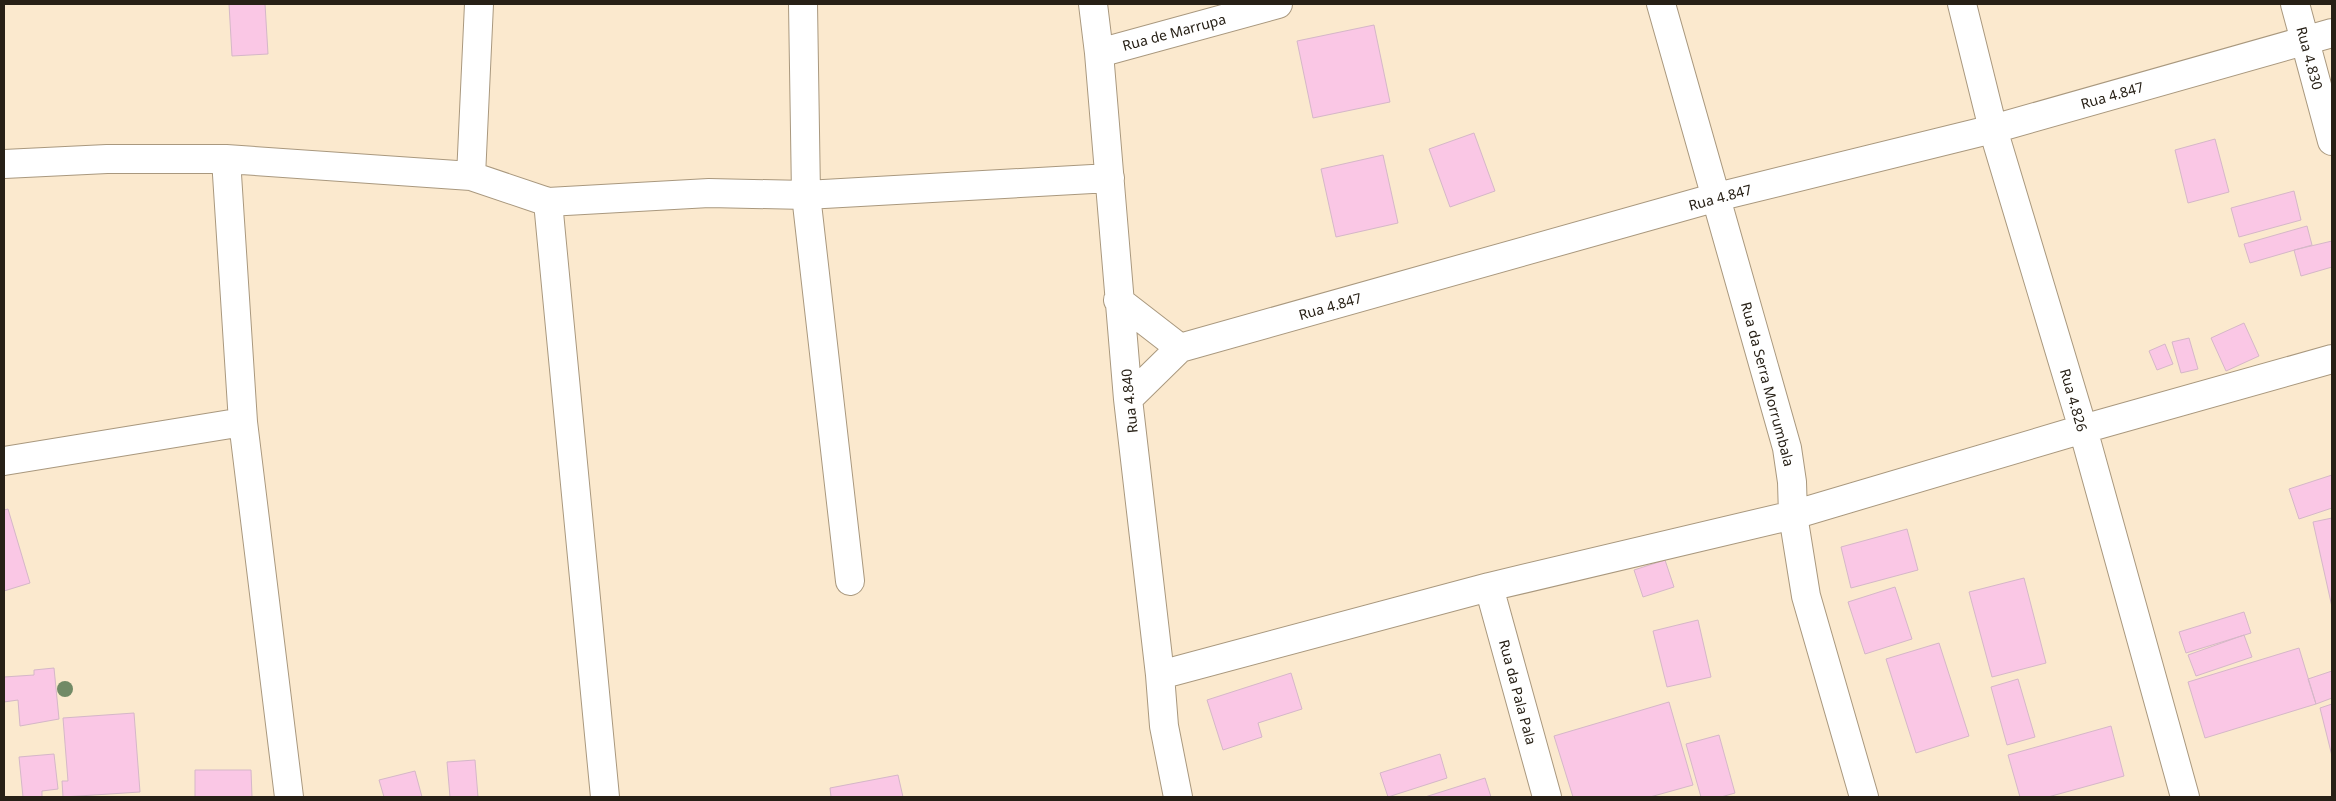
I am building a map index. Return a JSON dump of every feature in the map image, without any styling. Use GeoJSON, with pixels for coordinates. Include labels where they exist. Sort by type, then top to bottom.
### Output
{"type":"FeatureCollection","features":[{"type":"Feature","properties":{"kind":"street"},"geometry":{"type":"LineString","coordinates":[[471,176],[479,4]]}},
{"type":"Feature","properties":{"kind":"street"},"geometry":{"type":"LineString","coordinates":[[802,4],[806,195],[850,581]]}},
{"type":"Feature","properties":{"kind":"street","name":"Rua 4.840"},"geometry":{"type":"LineString","coordinates":[[1093,4],[1099,53],[1118,300],[1128,399],[1160,675],[1164,726],[1178,797]]}},
{"type":"Feature","properties":{"kind":"street","name":"Rua de Marrupa"},"geometry":{"type":"LineString","coordinates":[[1099,53],[1278,4]]}},
{"type":"Feature","properties":{"kind":"street","name":"Rua da Serra Morrumbala"},"geometry":{"type":"LineString","coordinates":[[1660,4],[1717,197],[1787,448],[1792,482],[1793,515],[1806,596],[1864,797]]}},
{"type":"Feature","properties":{"kind":"street","name":"Rua 4.826"},"geometry":{"type":"LineString","coordinates":[[1962,4],[1993,129],[2083,430],[2186,797]]}},
{"type":"Feature","properties":{"kind":"street","name":"Rua 4.830"},"geometry":{"type":"LineString","coordinates":[[2295,4],[2332,141]]}},
{"type":"Feature","properties":{"kind":"street","name":"Rua 4.847"},"geometry":{"type":"LineString","coordinates":[[1128,399],[1180,348],[1717,197],[1993,129],[2332,33]]}},
{"type":"Feature","properties":{"kind":"street"},"geometry":{"type":"LineString","coordinates":[[4,164],[107,159],[226,159],[471,176],[548,202],[709,193],[806,195],[1110,178]]}},
{"type":"Feature","properties":{"kind":"street"},"geometry":{"type":"LineString","coordinates":[[226,159],[243,422],[289,797]]}},
{"type":"Feature","properties":{"kind":"street"},"geometry":{"type":"LineString","coordinates":[[548,202],[605,797]]}},
{"type":"Feature","properties":{"kind":"street"},"geometry":{"type":"LineString","coordinates":[[1118,300],[1180,348]]}},
{"type":"Feature","properties":{"kind":"street"},"geometry":{"type":"LineString","coordinates":[[1160,675],[1489,587],[1793,515],[2332,359]]}},
{"type":"Feature","properties":{"kind":"street"},"geometry":{"type":"LineString","coordinates":[[4,462],[243,422]]}},
{"type":"Feature","properties":{"kind":"street","name":"Rua da Pala Pala"},"geometry":{"type":"LineString","coordinates":[[1489,587],[1547,797]]}},
{"type":"Feature","properties":{"kind":"building"},"geometry":{"type":"Polygon","coordinates":[[[229,4],[265,4],[268,54],[232,56],[229,4]]]}},
{"type":"Feature","properties":{"kind":"building"},"geometry":{"type":"Polygon","coordinates":[[[1374,25],[1390,102],[1313,118],[1297,41],[1374,25]]]}},
{"type":"Feature","properties":{"kind":"building"},"geometry":{"type":"Polygon","coordinates":[[[1474,133],[1495,191],[1450,207],[1429,149],[1474,133]]]}},
{"type":"Feature","properties":{"kind":"building"},"geometry":{"type":"Polygon","coordinates":[[[2215,139],[2229,192],[2188,203],[2175,150],[2215,139]]]}},
{"type":"Feature","properties":{"kind":"building"},"geometry":{"type":"Polygon","coordinates":[[[1383,155],[1398,223],[1336,237],[1321,169],[1383,155]]]}},
{"type":"Feature","properties":{"kind":"building"},"geometry":{"type":"Polygon","coordinates":[[[2294,191],[2301,220],[2239,237],[2231,208],[2294,191]]]}},
{"type":"Feature","properties":{"kind":"building"},"geometry":{"type":"Polygon","coordinates":[[[2307,226],[2312,245],[2250,263],[2244,244],[2307,226]]]}},
{"type":"Feature","properties":{"kind":"building"},"geometry":{"type":"Polygon","coordinates":[[[2332,241],[2332,267],[2301,276],[2294,250],[2332,241]]]}},
{"type":"Feature","properties":{"kind":"building"},"geometry":{"type":"Polygon","coordinates":[[[2244,323],[2259,356],[2226,371],[2211,338],[2244,323]]]}},
{"type":"Feature","properties":{"kind":"building"},"geometry":{"type":"Polygon","coordinates":[[[2189,338],[2198,369],[2181,373],[2172,342],[2189,338]]]}},
{"type":"Feature","properties":{"kind":"building"},"geometry":{"type":"Polygon","coordinates":[[[2165,344],[2173,364],[2157,370],[2149,351],[2165,344]]]}},
{"type":"Feature","properties":{"kind":"building"},"geometry":{"type":"Polygon","coordinates":[[[2332,475],[2332,508],[2299,519],[2289,489],[2332,475]]]}},
{"type":"Feature","properties":{"kind":"building"},"geometry":{"type":"Polygon","coordinates":[[[8,509],[30,583],[4,591],[4,510],[8,509]]]}},
{"type":"Feature","properties":{"kind":"building"},"geometry":{"type":"Polygon","coordinates":[[[2332,518],[2332,607],[2313,522],[2332,518]]]}},
{"type":"Feature","properties":{"kind":"building"},"geometry":{"type":"Polygon","coordinates":[[[1907,529],[1918,570],[1851,588],[1841,547],[1907,529]]]}},
{"type":"Feature","properties":{"kind":"building"},"geometry":{"type":"Polygon","coordinates":[[[1665,560],[1674,587],[1643,597],[1634,570],[1665,560]]]}},
{"type":"Feature","properties":{"kind":"building"},"geometry":{"type":"Polygon","coordinates":[[[2024,578],[2046,663],[1992,677],[1969,592],[2024,578]]]}},
{"type":"Feature","properties":{"kind":"building"},"geometry":{"type":"Polygon","coordinates":[[[1895,587],[1912,639],[1865,654],[1848,602],[1895,587]]]}},
{"type":"Feature","properties":{"kind":"building"},"geometry":{"type":"Polygon","coordinates":[[[2244,612],[2251,633],[2186,653],[2179,632],[2244,612]]]}},
{"type":"Feature","properties":{"kind":"building"},"geometry":{"type":"Polygon","coordinates":[[[1698,620],[1711,677],[1667,687],[1653,631],[1698,620]]]}},
{"type":"Feature","properties":{"kind":"building"},"geometry":{"type":"Polygon","coordinates":[[[2244,635],[2252,657],[2196,676],[2188,655],[2244,635]]]}},
{"type":"Feature","properties":{"kind":"building"},"geometry":{"type":"Polygon","coordinates":[[[1939,643],[1969,736],[1916,753],[1886,659],[1939,643]]]}},
{"type":"Feature","properties":{"kind":"building"},"geometry":{"type":"Polygon","coordinates":[[[2299,648],[2316,704],[2205,738],[2188,682],[2299,648]]]}},
{"type":"Feature","properties":{"kind":"building"},"geometry":{"type":"Polygon","coordinates":[[[54,668],[59,719],[20,726],[18,700],[4,702],[4,677],[34,675],[34,670],[54,668]]]}},
{"type":"Feature","properties":{"kind":"building"},"geometry":{"type":"Polygon","coordinates":[[[2332,671],[2332,698],[2316,704],[2308,679],[2332,671]]]}},
{"type":"Feature","properties":{"kind":"building"},"geometry":{"type":"Polygon","coordinates":[[[1291,673],[1302,709],[1258,723],[1262,737],[1223,750],[1207,700],[1291,673]]]}},
{"type":"Feature","properties":{"kind":"building"},"geometry":{"type":"Polygon","coordinates":[[[2018,679],[2035,737],[2007,745],[1991,687],[2018,679]]]}},
{"type":"Feature","properties":{"kind":"building"},"geometry":{"type":"Polygon","coordinates":[[[1669,702],[1693,785],[1650,797],[1573,797],[1554,736],[1669,702]]]}},
{"type":"Feature","properties":{"kind":"building"},"geometry":{"type":"Polygon","coordinates":[[[2332,704],[2332,756],[2320,708],[2332,704]]]}},
{"type":"Feature","properties":{"kind":"building"},"geometry":{"type":"Polygon","coordinates":[[[134,713],[140,792],[63,797],[62,781],[68,781],[63,718],[134,713]]]}},
{"type":"Feature","properties":{"kind":"building"},"geometry":{"type":"Polygon","coordinates":[[[2111,726],[2124,776],[2048,797],[2020,797],[2008,755],[2111,726]]]}},
{"type":"Feature","properties":{"kind":"building"},"geometry":{"type":"Polygon","coordinates":[[[1719,735],[1735,793],[1721,797],[1701,797],[1686,744],[1719,735]]]}},
{"type":"Feature","properties":{"kind":"building"},"geometry":{"type":"Polygon","coordinates":[[[54,754],[58,789],[42,791],[42,797],[23,797],[19,757],[54,754]]]}},
{"type":"Feature","properties":{"kind":"building"},"geometry":{"type":"Polygon","coordinates":[[[1440,754],[1447,778],[1388,797],[1380,773],[1440,754]]]}},
{"type":"Feature","properties":{"kind":"building"},"geometry":{"type":"Polygon","coordinates":[[[475,760],[478,797],[450,797],[447,762],[475,760]]]}},
{"type":"Feature","properties":{"kind":"building"},"geometry":{"type":"Polygon","coordinates":[[[195,770],[251,770],[252,797],[195,797],[195,770]]]}},
{"type":"Feature","properties":{"kind":"building"},"geometry":{"type":"Polygon","coordinates":[[[415,771],[422,797],[384,797],[379,780],[415,771]]]}},
{"type":"Feature","properties":{"kind":"building"},"geometry":{"type":"Polygon","coordinates":[[[898,775],[903,797],[831,797],[830,788],[898,775]]]}},
{"type":"Feature","properties":{"kind":"building"},"geometry":{"type":"Polygon","coordinates":[[[1485,778],[1491,797],[1425,797],[1485,778]]]}}]}
